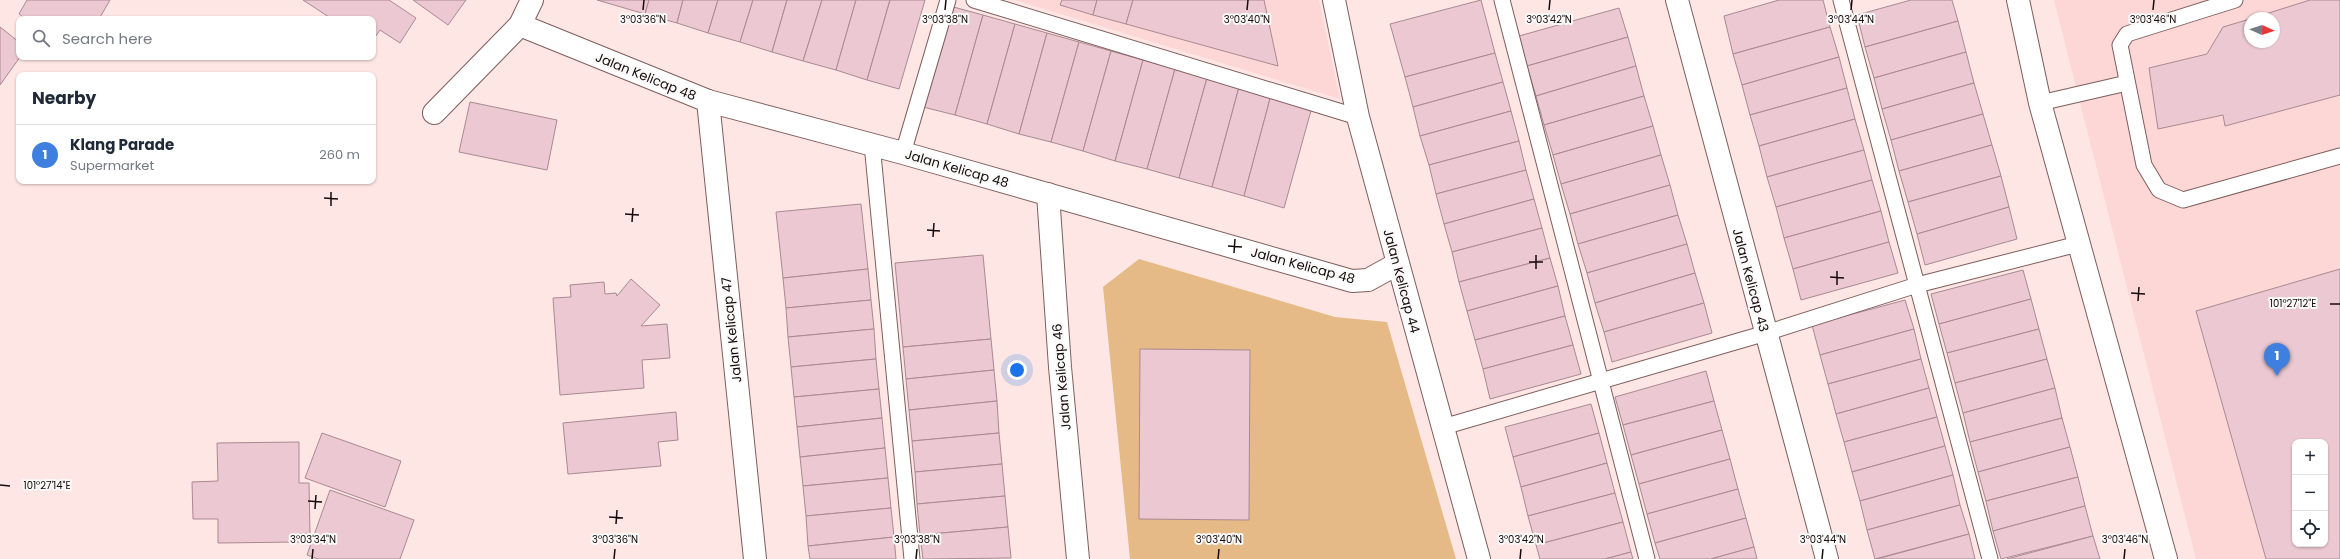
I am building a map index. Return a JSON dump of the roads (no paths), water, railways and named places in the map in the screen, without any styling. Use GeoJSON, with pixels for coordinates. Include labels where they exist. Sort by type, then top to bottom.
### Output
{"type":"FeatureCollection","features":[{"type":"Feature","properties":{"kind":"street"},"geometry":{"type":"LineString","coordinates":[[434,113],[520,26],[532,0]]}},
{"type":"Feature","properties":{"kind":"street","name":"Jalan Kelicap 44"},"geometry":{"type":"LineString","coordinates":[[1334,0],[1358,117],[1479,559]]}},
{"type":"Feature","properties":{"kind":"street","name":"Jalan Kelicap 43"},"geometry":{"type":"LineString","coordinates":[[1676,0],[1827,559]]}},
{"type":"Feature","properties":{"kind":"street"},"geometry":{"type":"LineString","coordinates":[[2018,0],[2040,104],[2164,559]]}},
{"type":"Feature","properties":{"kind":"street","name":"Jalan Kelicap 48"},"geometry":{"type":"LineString","coordinates":[[520,26],[708,101],[872,144],[1352,281],[1368,280],[1397,264]]}},
{"type":"Feature","properties":{"kind":"street","name":"Jalan Kelicap 47"},"geometry":{"type":"LineString","coordinates":[[708,101],[755,559]]}},
{"type":"Feature","properties":{"kind":"street","name":"Jalan Kelicap 46"},"geometry":{"type":"LineString","coordinates":[[1048,194],[1060,368],[1078,559]]}},
{"type":"Feature","properties":{"kind":"lane"},"geometry":{"type":"LineString","coordinates":[[903,153],[948,0]]}},
{"type":"Feature","properties":{"kind":"lane"},"geometry":{"type":"LineString","coordinates":[[974,0],[1358,117]]}},
{"type":"Feature","properties":{"kind":"lane"},"geometry":{"type":"LineString","coordinates":[[1502,0],[1647,559]]}},
{"type":"Feature","properties":{"kind":"lane"},"geometry":{"type":"LineString","coordinates":[[1841,0],[1990,559]]}},
{"type":"Feature","properties":{"kind":"lane"},"geometry":{"type":"LineString","coordinates":[[2235,0],[2126,34],[2120,45],[2144,165],[2158,190],[2183,200],[2340,156]]}},
{"type":"Feature","properties":{"kind":"lane"},"geometry":{"type":"LineString","coordinates":[[2040,104],[2127,84]]}},
{"type":"Feature","properties":{"kind":"lane"},"geometry":{"type":"LineString","coordinates":[[872,144],[912,559]]}},
{"type":"Feature","properties":{"kind":"lane"},"geometry":{"type":"LineString","coordinates":[[1443,427],[1766,333],[1917,284],[2078,244]]}},
{"type":"Feature","properties":{"kind":"place","name":"Klang Parade"},"geometry":{"type":"Point","coordinates":[2277,376]}}]}
